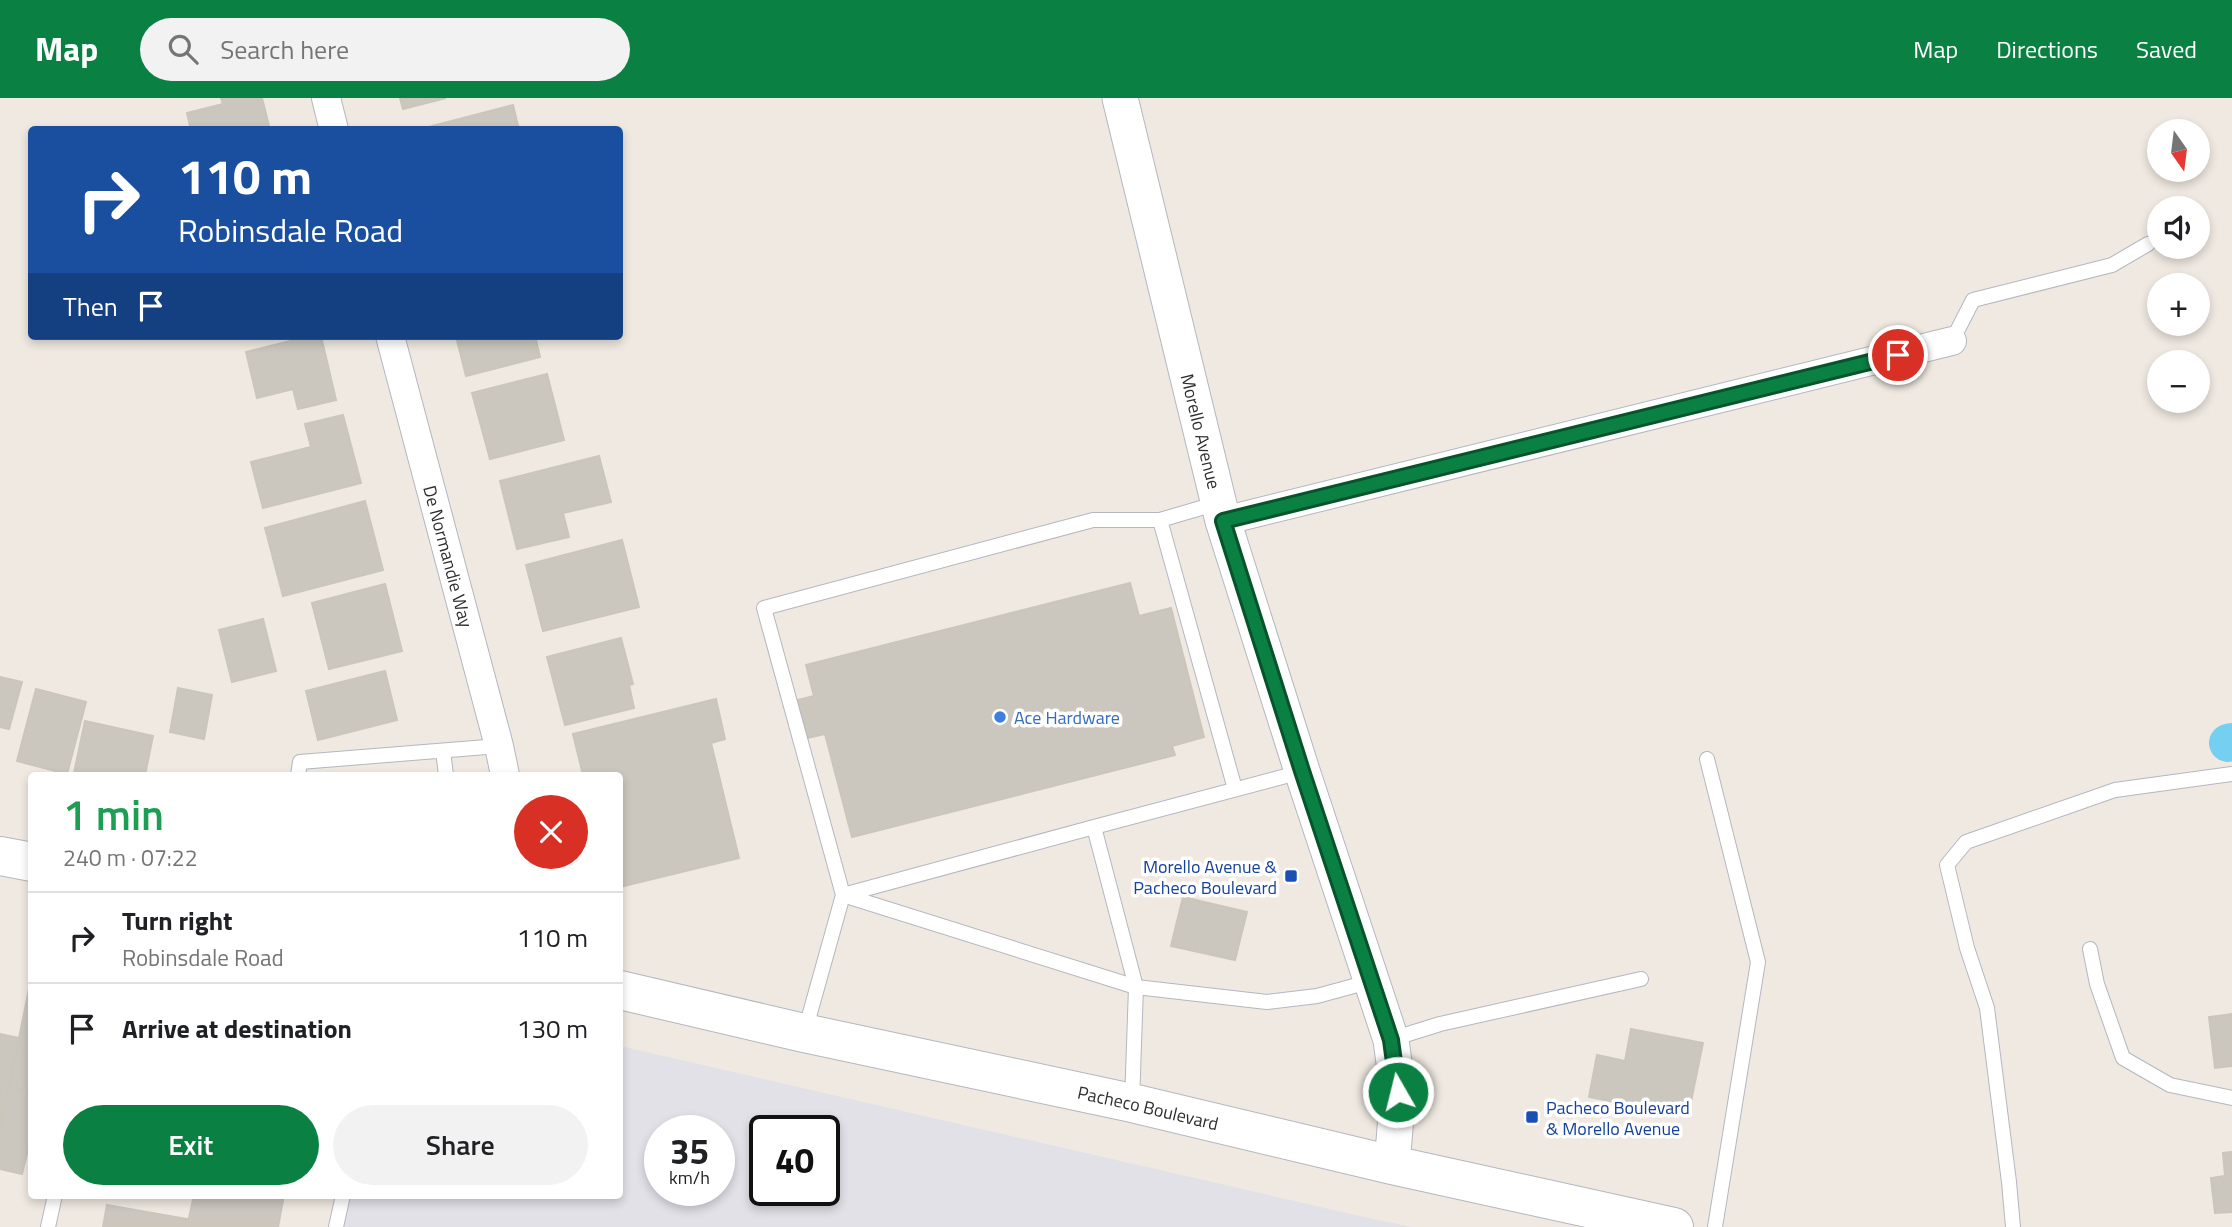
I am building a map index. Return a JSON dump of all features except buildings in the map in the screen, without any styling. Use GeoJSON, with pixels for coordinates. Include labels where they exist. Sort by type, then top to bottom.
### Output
{"type":"FeatureCollection","features":[{"type":"Feature","properties":{"kind":"main road"},"geometry":{"type":"LineString","coordinates":[[0,856],[28,861]]}},
{"type":"Feature","properties":{"kind":"main road","name":"Pacheco Boulevard"},"geometry":{"type":"LineString","coordinates":[[623,991],[1132,1103],[1392,1166],[1674,1227]]}},
{"type":"Feature","properties":{"kind":"street"},"geometry":{"type":"LineString","coordinates":[[326,98],[333,126]]}},
{"type":"Feature","properties":{"kind":"street","name":"Morello Avenue"},"geometry":{"type":"LineString","coordinates":[[1120,98],[1221,512],[1302,771],[1391,1040],[1398,1092],[1392,1166]]}},
{"type":"Feature","properties":{"kind":"street","name":"De Normandie Way"},"geometry":{"type":"LineString","coordinates":[[391,340],[504,772]]}},
{"type":"Feature","properties":{"kind":"street"},"geometry":{"type":"LineString","coordinates":[[1221,512],[1952,341]]}},
{"type":"Feature","properties":{"kind":"lane"},"geometry":{"type":"LineString","coordinates":[[1952,341],[1973,300],[2112,265],[2147,245]]}},
{"type":"Feature","properties":{"kind":"lane"},"geometry":{"type":"LineString","coordinates":[[804,1032],[843,895],[764,608],[1093,520],[1160,520],[1221,512]]}},
{"type":"Feature","properties":{"kind":"lane"},"geometry":{"type":"LineString","coordinates":[[1160,520],[1235,789]]}},
{"type":"Feature","properties":{"kind":"lane"},"geometry":{"type":"LineString","coordinates":[[298,772],[300,762],[499,746]]}},
{"type":"Feature","properties":{"kind":"lane"},"geometry":{"type":"LineString","coordinates":[[443,751],[446,772]]}},
{"type":"Feature","properties":{"kind":"lane"},"geometry":{"type":"LineString","coordinates":[[1707,759],[1758,962],[1715,1227]]}},
{"type":"Feature","properties":{"kind":"lane"},"geometry":{"type":"LineString","coordinates":[[843,895],[1302,771]]}},
{"type":"Feature","properties":{"kind":"lane"},"geometry":{"type":"LineString","coordinates":[[2012,1227],[2009,1182],[1987,1008],[1967,948],[1947,865],[1966,842],[2115,790],[2232,774]]}},
{"type":"Feature","properties":{"kind":"lane"},"geometry":{"type":"LineString","coordinates":[[1094,828],[1136,988],[1132,1103]]}},
{"type":"Feature","properties":{"kind":"lane"},"geometry":{"type":"LineString","coordinates":[[843,895],[1136,988],[1267,1002],[1317,996],[1372,981]]}},
{"type":"Feature","properties":{"kind":"lane"},"geometry":{"type":"LineString","coordinates":[[2090,949],[2097,984],[2123,1058],[2170,1085],[2232,1098]]}},
{"type":"Feature","properties":{"kind":"lane"},"geometry":{"type":"LineString","coordinates":[[1391,1040],[1440,1024],[1641,979]]}},
{"type":"Feature","properties":{"kind":"lane"},"geometry":{"type":"LineString","coordinates":[[48,1227],[54,1199]]}},
{"type":"Feature","properties":{"kind":"lane"},"geometry":{"type":"LineString","coordinates":[[336,1227],[342,1199]]}},
{"type":"Feature","properties":{"kind":"shaded area"},"geometry":{"type":"Polygon","coordinates":[[[623,1047],[1412,1227],[341,1227],[347,1199],[623,1199],[623,1047]]]}},
{"type":"Feature","properties":{"kind":"waterway"},"geometry":{"type":"LineString","coordinates":[[2228,743],[2232,742]]}},
{"type":"Feature","properties":{"kind":"place","name":"Ace Hardware"},"geometry":{"type":"Point","coordinates":[1000,717]}},
{"type":"Feature","properties":{"kind":"place","name":"Morello Avenue & Pacheco Boulevard"},"geometry":{"type":"Point","coordinates":[1291,876]}},
{"type":"Feature","properties":{"kind":"place","name":"Pacheco Boulevard & Morello Avenue"},"geometry":{"type":"Point","coordinates":[1532,1117]}},
{"type":"Feature","properties":{"kind":"route"},"geometry":{"type":"LineString","coordinates":[[1398,1092],[1391,1040],[1223,521],[1898,355]]}}]}
